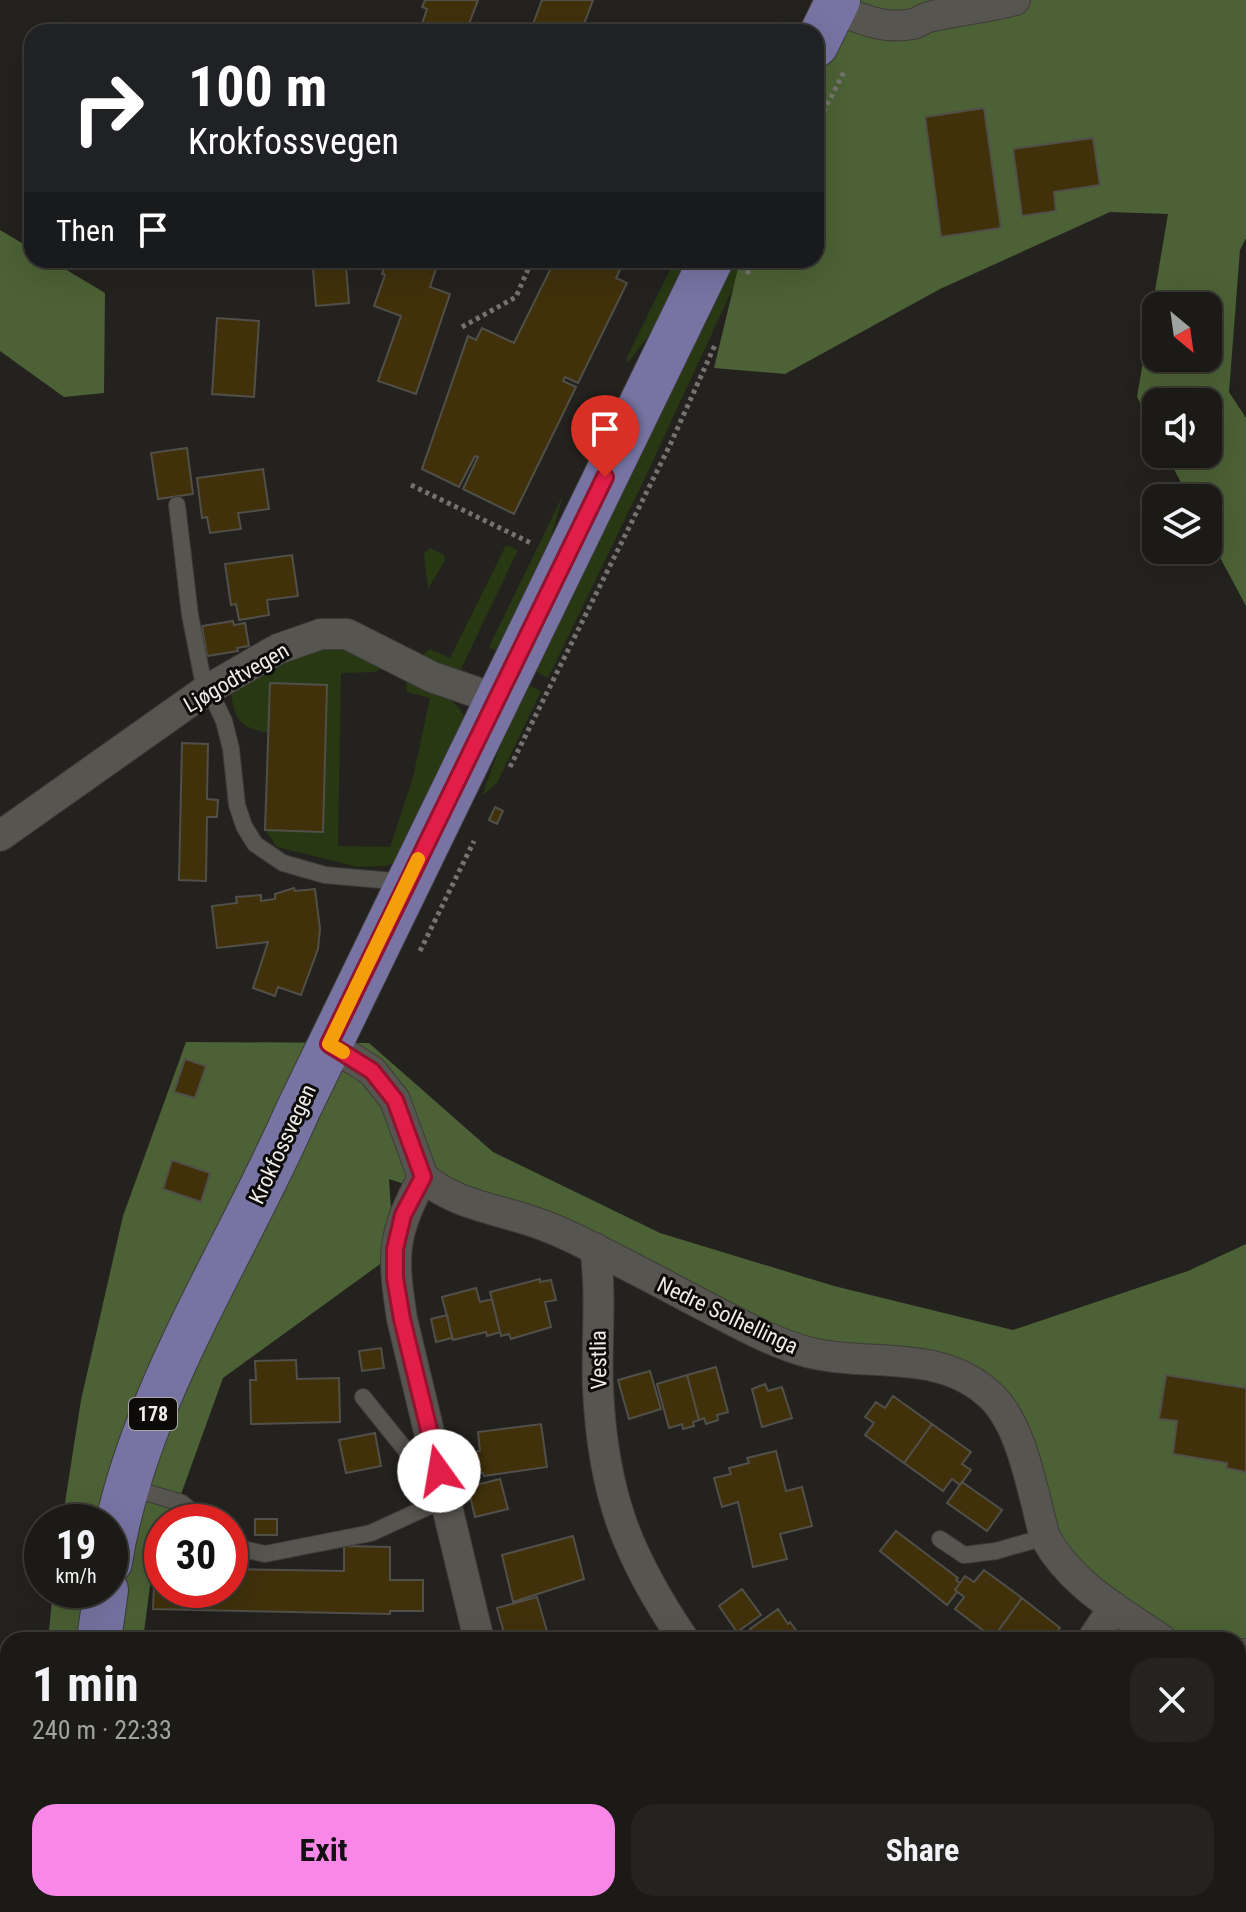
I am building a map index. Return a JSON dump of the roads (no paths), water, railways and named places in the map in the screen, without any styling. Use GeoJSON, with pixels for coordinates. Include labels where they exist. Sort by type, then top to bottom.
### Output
{"type":"FeatureCollection","features":[{"type":"Feature","properties":{"kind":"main road","name":"Krokfossvegen"},"geometry":{"type":"LineString","coordinates":[[123,1504],[159,1399],[191,1327],[272,1168],[496,699],[726,273]]}},
{"type":"Feature","properties":{"kind":"main road"},"geometry":{"type":"LineString","coordinates":[[100,1632],[103,1608]]}},
{"type":"Feature","properties":{"kind":"street"},"geometry":{"type":"LineString","coordinates":[[835,28],[869,22],[895,26],[915,24],[916,8],[971,11],[1015,0]]}},
{"type":"Feature","properties":{"kind":"street","name":"Ljøgodtvegen"},"geometry":{"type":"LineString","coordinates":[[0,836],[205,691],[278,649],[321,634],[347,634],[432,677],[496,699]]}},
{"type":"Feature","properties":{"kind":"street"},"geometry":{"type":"LineString","coordinates":[[329,1044],[372,1071],[395,1100],[423,1177],[449,1196],[532,1221],[595,1248]]}},
{"type":"Feature","properties":{"kind":"street"},"geometry":{"type":"LineString","coordinates":[[423,1177],[403,1215],[395,1249],[395,1278],[402,1319],[477,1632]]}},
{"type":"Feature","properties":{"kind":"street","name":"Nedre Solhellinga"},"geometry":{"type":"LineString","coordinates":[[595,1248],[768,1338],[808,1352],[846,1359],[913,1362],[943,1368],[972,1381],[993,1397],[1010,1422],[1045,1537],[1053,1552],[1072,1576],[1150,1632]]}},
{"type":"Feature","properties":{"kind":"street","name":"Vestlia"},"geometry":{"type":"LineString","coordinates":[[595,1248],[599,1276],[598,1388],[602,1450],[608,1480],[633,1555],[654,1596],[679,1632]]}},
{"type":"Feature","properties":{"kind":"street"},"geometry":{"type":"LineString","coordinates":[[1097,1632],[1114,1607]]}},
{"type":"Feature","properties":{"kind":"lane"},"geometry":{"type":"LineString","coordinates":[[177,505],[190,615],[205,691],[215,702],[224,721],[231,749],[237,805],[244,826],[255,844],[283,863],[325,875],[407,883]]}},
{"type":"Feature","properties":{"kind":"lane"},"geometry":{"type":"LineString","coordinates":[[248,1550],[265,1554],[371,1533],[445,1499],[363,1397]]}},
{"type":"Feature","properties":{"kind":"lane"},"geometry":{"type":"LineString","coordinates":[[127,1487],[183,1504]]}},
{"type":"Feature","properties":{"kind":"lane"},"geometry":{"type":"LineString","coordinates":[[940,1539],[964,1555],[996,1551],[1045,1537]]}}]}
